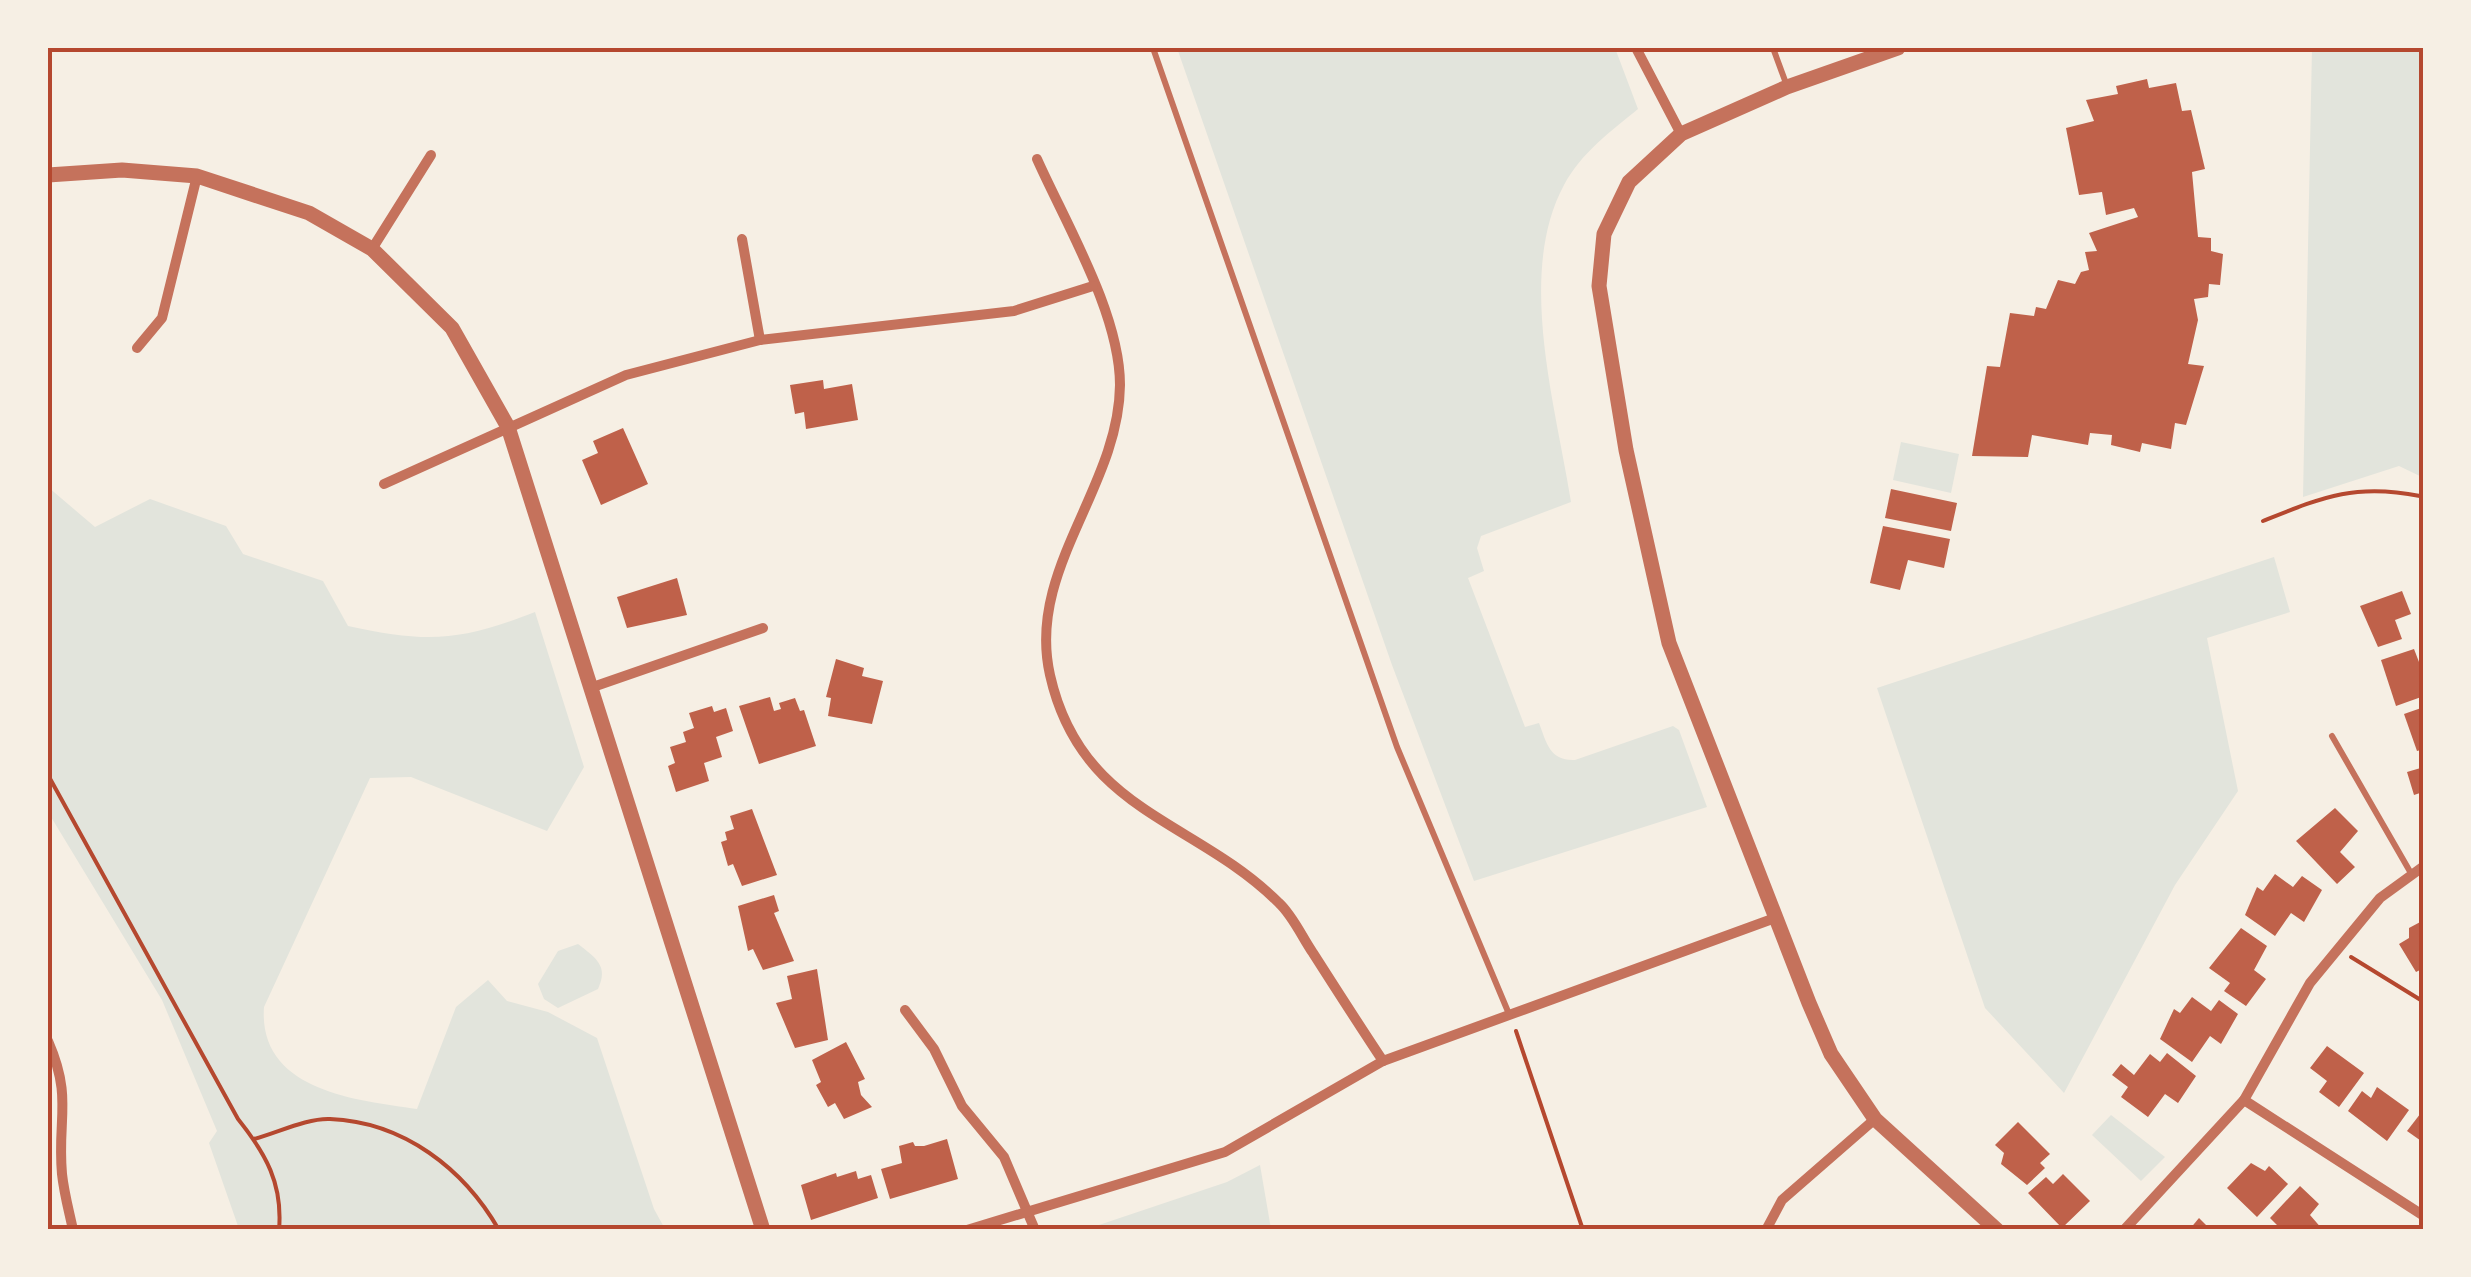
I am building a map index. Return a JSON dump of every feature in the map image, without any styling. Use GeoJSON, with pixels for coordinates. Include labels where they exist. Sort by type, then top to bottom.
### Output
{"type":"FeatureCollection","features":[{"type":"Feature","properties":{"kind":"street"},"geometry":{"type":"LineString","coordinates":[[1636,48],[1680,134]]}},
{"type":"Feature","properties":{"kind":"street"},"geometry":{"type":"LineString","coordinates":[[1898,48],[1788,87],[1680,134],[1630,182],[1604,234],[1599,286],[1636,502],[1670,643],[1831,1054],[1875,1119],[1996,1230]]}},
{"type":"Feature","properties":{"kind":"street"},"geometry":{"type":"LineString","coordinates":[[372,249],[431,155]]}},
{"type":"Feature","properties":{"kind":"street"},"geometry":{"type":"LineString","coordinates":[[1037,159],[1116,343],[1120,385],[1114,441],[1089,506],[1056,570],[1046,631],[1050,675],[1073,734],[1111,788],[1230,863],[1281,904],[1382,1062]]}},
{"type":"Feature","properties":{"kind":"street"},"geometry":{"type":"LineString","coordinates":[[48,175],[122,170],[196,176],[309,213],[372,249],[452,328],[508,427],[763,1230]]}},
{"type":"Feature","properties":{"kind":"street"},"geometry":{"type":"LineString","coordinates":[[136,348],[162,318],[196,176]]}},
{"type":"Feature","properties":{"kind":"street"},"geometry":{"type":"LineString","coordinates":[[742,239],[760,340]]}},
{"type":"Feature","properties":{"kind":"street"},"geometry":{"type":"LineString","coordinates":[[384,484],[626,376],[760,340],[1014,312],[1094,286]]}},
{"type":"Feature","properties":{"kind":"street"},"geometry":{"type":"LineString","coordinates":[[590,688],[763,628]]}},
{"type":"Feature","properties":{"kind":"street"},"geometry":{"type":"LineString","coordinates":[[2124,1230],[2244,1100],[2310,983],[2380,898],[2424,866]]}},
{"type":"Feature","properties":{"kind":"street"},"geometry":{"type":"LineString","coordinates":[[967,1230],[1225,1152],[1382,1062],[1775,918]]}},
{"type":"Feature","properties":{"kind":"street"},"geometry":{"type":"LineString","coordinates":[[905,1010],[934,1050],[962,1106],[1004,1156],[1035,1230]]}},
{"type":"Feature","properties":{"kind":"street"},"geometry":{"type":"LineString","coordinates":[[48,1041],[60,1069],[66,1116],[62,1172],[73,1230]]}},
{"type":"Feature","properties":{"kind":"street"},"geometry":{"type":"LineString","coordinates":[[2244,1100],[2424,1216]]}},
{"type":"Feature","properties":{"kind":"street"},"geometry":{"type":"LineString","coordinates":[[1766,1230],[1782,1200],[1875,1119]]}},
{"type":"Feature","properties":{"kind":"street"},"geometry":{"type":"LineString","coordinates":[[48,1173],[62,1172]]}},
{"type":"Feature","properties":{"kind":"lane"},"geometry":{"type":"LineString","coordinates":[[1154,48],[1397,747],[1509,1014]]}},
{"type":"Feature","properties":{"kind":"lane"},"geometry":{"type":"LineString","coordinates":[[1774,48],[1788,87]]}},
{"type":"Feature","properties":{"kind":"lane"},"geometry":{"type":"LineString","coordinates":[[2332,736],[2412,874]]}},
{"type":"Feature","properties":{"kind":"path"},"geometry":{"type":"LineString","coordinates":[[2263,521],[2334,493],[2361,488],[2420,496],[2424,501]]}},
{"type":"Feature","properties":{"kind":"path"},"geometry":{"type":"LineString","coordinates":[[48,775],[238,1119],[265,1153],[282,1201],[279,1230]]}},
{"type":"Feature","properties":{"kind":"path"},"geometry":{"type":"LineString","coordinates":[[2338,949],[2424,1002]]}},
{"type":"Feature","properties":{"kind":"path"},"geometry":{"type":"LineString","coordinates":[[1509,1014],[1583,1230]]}},
{"type":"Feature","properties":{"kind":"path"},"geometry":{"type":"LineString","coordinates":[[254,1139],[328,1119],[424,1146],[478,1192],[499,1230]]}},
{"type":"Feature","properties":{"kind":"shaded area"},"geometry":{"type":"Polygon","coordinates":[[[1177,48],[1615,48],[1638,109],[1597,143],[1571,173],[1550,220],[1543,259],[1544,341],[1571,502],[1481,536],[1477,548],[1484,571],[1468,578],[1525,727],[1539,723],[1555,754],[1575,760],[1673,726],[1679,730],[1707,807],[1474,881],[1392,665],[1177,48]]]}},
{"type":"Feature","properties":{"kind":"shaded area"},"geometry":{"type":"Polygon","coordinates":[[[2312,48],[2423,48],[2424,478],[2399,466],[2303,497],[2312,48]]]}},
{"type":"Feature","properties":{"kind":"shaded area"},"geometry":{"type":"Polygon","coordinates":[[[1901,442],[1959,454],[1951,493],[1893,480],[1901,442]]]}},
{"type":"Feature","properties":{"kind":"shaded area"},"geometry":{"type":"Polygon","coordinates":[[[48,487],[95,527],[150,499],[226,526],[243,554],[323,581],[348,626],[443,637],[485,629],[535,612],[584,767],[547,831],[411,777],[370,778],[264,1007],[266,1035],[277,1057],[293,1073],[315,1086],[339,1095],[417,1109],[456,1007],[488,980],[507,1001],[548,1012],[597,1038],[654,1209],[665,1229],[239,1229],[209,1143],[217,1131],[162,1000],[48,812],[48,487]]]}},
{"type":"Feature","properties":{"kind":"shaded area"},"geometry":{"type":"Polygon","coordinates":[[[2274,557],[2290,612],[2207,638],[2238,791],[2175,885],[2064,1093],[1985,1008],[1877,688],[2274,557]]]}},
{"type":"Feature","properties":{"kind":"shaded area"},"geometry":{"type":"Polygon","coordinates":[[[578,944],[599,963],[601,981],[598,989],[558,1008],[544,999],[538,984],[558,951],[578,944]]]}},
{"type":"Feature","properties":{"kind":"shaded area"},"geometry":{"type":"Polygon","coordinates":[[[2111,1115],[2165,1157],[2141,1181],[2092,1135],[2111,1115]]]}},
{"type":"Feature","properties":{"kind":"shaded area"},"geometry":{"type":"Polygon","coordinates":[[[1260,1165],[1271,1229],[1087,1229],[1227,1182],[1260,1165]]]}},
{"type":"Feature","properties":{"kind":"building"},"geometry":{"type":"Polygon","coordinates":[[[2147,79],[2149,88],[2176,83],[2182,111],[2191,110],[2205,169],[2192,172],[2198,237],[2211,238],[2211,251],[2223,254],[2220,285],[2209,284],[2208,297],[2194,299],[2198,320],[2188,364],[2204,366],[2186,425],[2175,423],[2171,449],[2142,443],[2140,452],[2111,445],[2112,435],[2090,433],[2088,445],[2032,435],[2028,457],[1972,456],[1987,366],[2000,367],[2010,313],[2034,316],[2036,307],[2046,309],[2058,280],[2075,284],[2081,272],[2089,270],[2085,252],[2097,251],[2089,233],[2138,217],[2134,208],[2106,215],[2102,192],[2079,195],[2066,128],[2094,121],[2086,100],[2118,94],[2116,86],[2147,79]]]}},
{"type":"Feature","properties":{"kind":"building"},"geometry":{"type":"Polygon","coordinates":[[[823,380],[824,389],[852,384],[858,420],[806,429],[804,412],[795,414],[790,385],[823,380]]]}},
{"type":"Feature","properties":{"kind":"building"},"geometry":{"type":"Polygon","coordinates":[[[623,428],[648,484],[601,505],[582,460],[598,453],[593,441],[623,428]]]}},
{"type":"Feature","properties":{"kind":"building"},"geometry":{"type":"Polygon","coordinates":[[[1891,489],[1957,503],[1951,531],[1885,518],[1891,489]]]}},
{"type":"Feature","properties":{"kind":"building"},"geometry":{"type":"Polygon","coordinates":[[[1883,526],[1950,539],[1944,568],[1908,560],[1900,590],[1870,583],[1883,526]]]}},
{"type":"Feature","properties":{"kind":"building"},"geometry":{"type":"Polygon","coordinates":[[[677,578],[687,615],[627,628],[617,597],[677,578]]]}},
{"type":"Feature","properties":{"kind":"building"},"geometry":{"type":"Polygon","coordinates":[[[2402,591],[2411,614],[2395,620],[2402,639],[2378,647],[2360,606],[2402,591]]]}},
{"type":"Feature","properties":{"kind":"building"},"geometry":{"type":"Polygon","coordinates":[[[2414,649],[2424,675],[2424,696],[2396,706],[2381,660],[2414,649]]]}},
{"type":"Feature","properties":{"kind":"building"},"geometry":{"type":"Polygon","coordinates":[[[836,659],[864,668],[862,676],[883,681],[872,724],[828,716],[831,698],[826,697],[836,659]]]}},
{"type":"Feature","properties":{"kind":"building"},"geometry":{"type":"Polygon","coordinates":[[[770,697],[774,711],[781,709],[779,703],[795,698],[800,711],[804,710],[816,746],[759,764],[739,706],[770,697]]]}},
{"type":"Feature","properties":{"kind":"building"},"geometry":{"type":"Polygon","coordinates":[[[712,706],[714,712],[726,708],[733,731],[716,737],[722,757],[704,763],[709,781],[676,792],[668,766],[675,763],[670,747],[686,742],[683,732],[694,728],[689,713],[712,706]]]}},
{"type":"Feature","properties":{"kind":"building"},"geometry":{"type":"Polygon","coordinates":[[[2424,707],[2424,749],[2417,751],[2404,714],[2424,707]]]}},
{"type":"Feature","properties":{"kind":"building"},"geometry":{"type":"Polygon","coordinates":[[[2424,767],[2423,802],[2420,793],[2414,795],[2407,772],[2424,767]]]}},
{"type":"Feature","properties":{"kind":"building"},"geometry":{"type":"Polygon","coordinates":[[[2335,808],[2358,831],[2340,852],[2355,867],[2337,884],[2296,841],[2335,808]]]}},
{"type":"Feature","properties":{"kind":"building"},"geometry":{"type":"Polygon","coordinates":[[[752,809],[777,875],[742,886],[733,864],[728,866],[721,842],[727,840],[725,832],[734,829],[730,816],[752,809]]]}},
{"type":"Feature","properties":{"kind":"building"},"geometry":{"type":"Polygon","coordinates":[[[2275,874],[2293,887],[2302,876],[2322,890],[2304,922],[2291,913],[2275,936],[2245,915],[2257,887],[2263,891],[2275,874]]]}},
{"type":"Feature","properties":{"kind":"building"},"geometry":{"type":"Polygon","coordinates":[[[774,895],[779,911],[774,913],[794,961],[763,970],[753,949],[748,951],[738,906],[774,895]]]}},
{"type":"Feature","properties":{"kind":"building"},"geometry":{"type":"Polygon","coordinates":[[[2424,920],[2424,968],[2416,972],[2399,944],[2409,938],[2409,928],[2424,920]]]}},
{"type":"Feature","properties":{"kind":"building"},"geometry":{"type":"Polygon","coordinates":[[[2241,928],[2267,946],[2254,970],[2266,979],[2246,1006],[2224,991],[2230,983],[2209,968],[2241,928]]]}},
{"type":"Feature","properties":{"kind":"building"},"geometry":{"type":"Polygon","coordinates":[[[817,969],[828,1040],[795,1048],[776,1003],[792,999],[787,976],[817,969]]]}},
{"type":"Feature","properties":{"kind":"building"},"geometry":{"type":"Polygon","coordinates":[[[2192,997],[2211,1011],[2219,1000],[2238,1014],[2221,1044],[2210,1036],[2192,1062],[2160,1039],[2174,1009],[2180,1013],[2192,997]]]}},
{"type":"Feature","properties":{"kind":"building"},"geometry":{"type":"Polygon","coordinates":[[[846,1042],[865,1079],[858,1082],[861,1095],[872,1107],[844,1119],[835,1103],[828,1107],[816,1085],[821,1082],[812,1060],[846,1042]]]}},
{"type":"Feature","properties":{"kind":"building"},"geometry":{"type":"Polygon","coordinates":[[[2327,1046],[2364,1073],[2339,1107],[2319,1092],[2327,1081],[2310,1068],[2327,1046]]]}},
{"type":"Feature","properties":{"kind":"building"},"geometry":{"type":"Polygon","coordinates":[[[2167,1053],[2196,1076],[2178,1103],[2165,1094],[2148,1117],[2121,1097],[2128,1087],[2112,1075],[2121,1064],[2134,1075],[2150,1054],[2160,1062],[2167,1053]]]}},
{"type":"Feature","properties":{"kind":"building"},"geometry":{"type":"Polygon","coordinates":[[[2377,1087],[2409,1110],[2387,1141],[2348,1111],[2362,1091],[2371,1098],[2377,1087]]]}},
{"type":"Feature","properties":{"kind":"building"},"geometry":{"type":"Polygon","coordinates":[[[2424,1109],[2424,1143],[2407,1131],[2424,1109]]]}},
{"type":"Feature","properties":{"kind":"building"},"geometry":{"type":"Polygon","coordinates":[[[2018,1122],[2050,1154],[2040,1163],[2045,1168],[2027,1185],[2001,1164],[2004,1153],[1995,1145],[2018,1122]]]}},
{"type":"Feature","properties":{"kind":"building"},"geometry":{"type":"Polygon","coordinates":[[[947,1139],[958,1179],[890,1199],[881,1169],[902,1163],[899,1146],[913,1142],[915,1146],[924,1146],[947,1139]]]}},
{"type":"Feature","properties":{"kind":"building"},"geometry":{"type":"Polygon","coordinates":[[[2251,1163],[2265,1171],[2269,1166],[2288,1184],[2257,1217],[2227,1188],[2251,1163]]]}},
{"type":"Feature","properties":{"kind":"building"},"geometry":{"type":"Polygon","coordinates":[[[856,1171],[858,1179],[871,1175],[878,1198],[811,1220],[801,1185],[856,1171]]]}},
{"type":"Feature","properties":{"kind":"building"},"geometry":{"type":"Polygon","coordinates":[[[2063,1174],[2090,1201],[2062,1228],[2028,1193],[2046,1177],[2053,1184],[2063,1174]]]}},
{"type":"Feature","properties":{"kind":"building"},"geometry":{"type":"Polygon","coordinates":[[[2300,1186],[2319,1204],[2310,1215],[2323,1230],[2282,1230],[2270,1218],[2300,1186]]]}},
{"type":"Feature","properties":{"kind":"building"},"geometry":{"type":"Polygon","coordinates":[[[2199,1218],[2211,1230],[2189,1230],[2199,1218]]]}}]}
